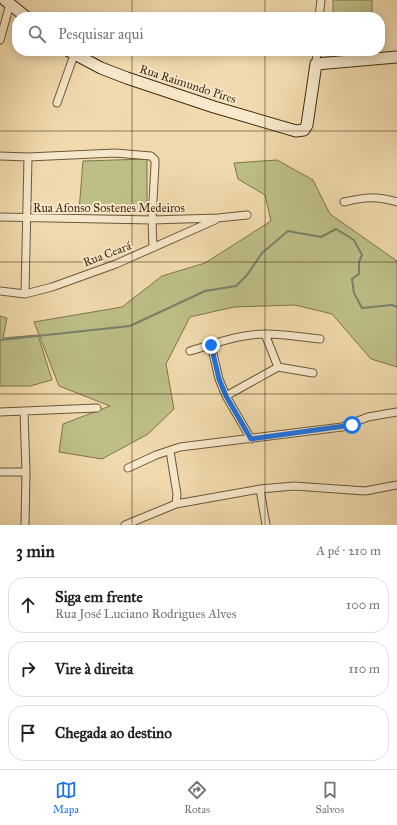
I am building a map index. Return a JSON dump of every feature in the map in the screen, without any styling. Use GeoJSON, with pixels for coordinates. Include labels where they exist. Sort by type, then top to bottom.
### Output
{"type":"FeatureCollection","features":[{"type":"Feature","properties":{"kind":"street"},"geometry":{"type":"LineString","coordinates":[[320,12],[321,0]]}},
{"type":"Feature","properties":{"kind":"street"},"geometry":{"type":"LineString","coordinates":[[0,40],[7,2],[20,12]]}},
{"type":"Feature","properties":{"kind":"street"},"geometry":{"type":"LineString","coordinates":[[57,103],[70,56]]}},
{"type":"Feature","properties":{"kind":"street","name":"Rua Raimundo Pires"},"geometry":{"type":"LineString","coordinates":[[78,56],[126,78],[290,130],[304,130],[307,125],[316,64]]}},
{"type":"Feature","properties":{"kind":"street"},"geometry":{"type":"LineString","coordinates":[[317,56],[316,64],[397,57]]}},
{"type":"Feature","properties":{"kind":"street"},"geometry":{"type":"LineString","coordinates":[[0,156],[28,157],[115,153],[146,154],[153,157],[155,160],[152,220],[153,248]]}},
{"type":"Feature","properties":{"kind":"street"},"geometry":{"type":"LineString","coordinates":[[25,294],[28,157]]}},
{"type":"Feature","properties":{"kind":"street"},"geometry":{"type":"LineString","coordinates":[[344,202],[365,197],[380,197],[397,202]]}},
{"type":"Feature","properties":{"kind":"street"},"geometry":{"type":"LineString","coordinates":[[218,218],[247,215]]}},
{"type":"Feature","properties":{"kind":"street","name":"Rua Afonso Sostenes Medeiros"},"geometry":{"type":"LineString","coordinates":[[0,217],[152,220],[218,218]]}},
{"type":"Feature","properties":{"kind":"street","name":"Rua Ceará"},"geometry":{"type":"LineString","coordinates":[[0,291],[25,294],[52,287],[116,264],[218,218]]}},
{"type":"Feature","properties":{"kind":"street"},"geometry":{"type":"LineString","coordinates":[[265,334],[278,367]]}},
{"type":"Feature","properties":{"kind":"street"},"geometry":{"type":"LineString","coordinates":[[190,351],[220,341],[265,334],[320,339]]}},
{"type":"Feature","properties":{"kind":"street"},"geometry":{"type":"LineString","coordinates":[[211,345],[219,379],[226,396],[251,439]]}},
{"type":"Feature","properties":{"kind":"street"},"geometry":{"type":"LineString","coordinates":[[226,396],[278,367],[313,373]]}},
{"type":"Feature","properties":{"kind":"street"},"geometry":{"type":"LineString","coordinates":[[0,412],[97,408]]}},
{"type":"Feature","properties":{"kind":"street"},"geometry":{"type":"LineString","coordinates":[[24,412],[26,472],[25,525]]}},
{"type":"Feature","properties":{"kind":"street"},"geometry":{"type":"LineString","coordinates":[[128,468],[156,455],[180,447],[342,426],[368,417],[397,412]]}},
{"type":"Feature","properties":{"kind":"street"},"geometry":{"type":"LineString","coordinates":[[170,451],[177,494],[176,504]]}},
{"type":"Feature","properties":{"kind":"street"},"geometry":{"type":"LineString","coordinates":[[0,472],[26,472]]}},
{"type":"Feature","properties":{"kind":"street"},"geometry":{"type":"LineString","coordinates":[[125,525],[176,504],[260,489],[294,486],[365,491],[397,485]]}},
{"type":"Feature","properties":{"kind":"street"},"geometry":{"type":"LineString","coordinates":[[260,489],[266,525]]}},
{"type":"Feature","properties":{"kind":"green space"},"geometry":{"type":"Polygon","coordinates":[[[333,0],[372,0],[372,12],[333,12],[333,0]]]}},
{"type":"Feature","properties":{"kind":"green space"},"geometry":{"type":"Polygon","coordinates":[[[147,159],[147,210],[79,211],[83,161],[147,159]]]}},
{"type":"Feature","properties":{"kind":"green space"},"geometry":{"type":"Polygon","coordinates":[[[277,160],[313,180],[330,214],[397,261],[397,367],[371,359],[332,314],[295,305],[234,307],[190,317],[166,364],[174,409],[148,434],[102,459],[59,452],[63,424],[110,406],[59,386],[34,322],[122,307],[162,276],[205,263],[271,221],[265,195],[238,179],[234,163],[277,160]]]}},
{"type":"Feature","properties":{"kind":"green space"},"geometry":{"type":"Polygon","coordinates":[[[0,316],[7,318],[3,338],[38,335],[52,380],[30,386],[0,386],[0,316]]]}},
{"type":"Feature","properties":{"kind":"waterway"},"geometry":{"type":"LineString","coordinates":[[0,340],[130,326],[205,291],[236,286],[247,275],[262,253],[288,231],[321,237],[336,229],[354,240],[362,255],[359,262],[359,274],[352,279],[354,293],[362,308],[392,305],[397,307]]}},
{"type":"Feature","properties":{"kind":"route"},"geometry":{"type":"LineString","coordinates":[[211,345],[219,379],[226,396],[251,439],[352,425]]}}]}
